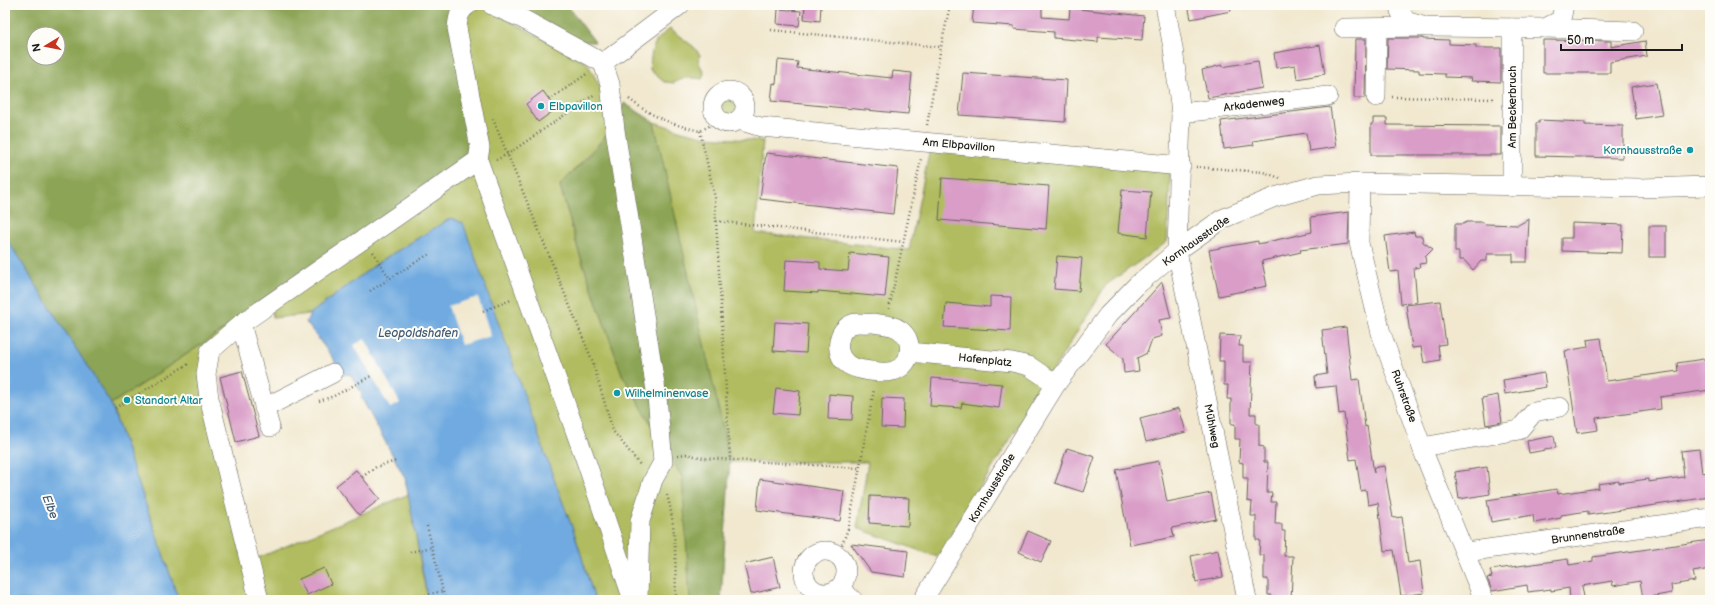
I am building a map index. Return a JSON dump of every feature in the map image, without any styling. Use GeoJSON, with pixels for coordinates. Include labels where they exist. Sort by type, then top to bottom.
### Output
{"type":"FeatureCollection","features":[{"type":"Feature","properties":{"kind":"street"},"geometry":{"type":"LineString","coordinates":[[468,5],[462,8],[458,18],[457,28],[480,148],[478,160],[633,600]]}},
{"type":"Feature","properties":{"kind":"street"},"geometry":{"type":"LineString","coordinates":[[492,5],[521,18],[603,63],[610,84],[615,130],[657,397],[663,462],[653,480],[640,521],[638,600]]}},
{"type":"Feature","properties":{"kind":"street"},"geometry":{"type":"LineString","coordinates":[[603,63],[680,5]]}},
{"type":"Feature","properties":{"kind":"street"},"geometry":{"type":"LineString","coordinates":[[1165,5],[1173,48],[1181,113],[1181,166],[1177,251]]}},
{"type":"Feature","properties":{"kind":"street"},"geometry":{"type":"LineString","coordinates":[[1399,5],[1400,11],[1406,22],[1426,27]]}},
{"type":"Feature","properties":{"kind":"street"},"geometry":{"type":"LineString","coordinates":[[1545,28],[1561,20],[1564,5]]}},
{"type":"Feature","properties":{"kind":"street"},"geometry":{"type":"LineString","coordinates":[[1344,28],[1545,28],[1633,31]]}},
{"type":"Feature","properties":{"kind":"street"},"geometry":{"type":"LineString","coordinates":[[1376,97],[1377,28]]}},
{"type":"Feature","properties":{"kind":"street","name":"Am Beckerbruch"},"geometry":{"type":"LineString","coordinates":[[1512,28],[1512,187]]}},
{"type":"Feature","properties":{"kind":"street","name":"Arkadenweg"},"geometry":{"type":"LineString","coordinates":[[1181,113],[1328,96]]}},
{"type":"Feature","properties":{"kind":"street","name":"Am Elbpavillon"},"geometry":{"type":"LineString","coordinates":[[729,120],[761,127],[1181,166]]}},
{"type":"Feature","properties":{"kind":"street"},"geometry":{"type":"LineString","coordinates":[[259,600],[209,398],[206,374],[210,351],[241,324],[478,160]]}},
{"type":"Feature","properties":{"kind":"street","name":"Kornhausstraße"},"geometry":{"type":"LineString","coordinates":[[923,600],[1056,384],[1108,315],[1137,285],[1177,251],[1222,220],[1275,197],[1318,185],[1360,183],[1512,187],[1640,188],[1710,186]]}},
{"type":"Feature","properties":{"kind":"street","name":"Ruhrstraße"},"geometry":{"type":"LineString","coordinates":[[1360,183],[1358,243],[1381,333],[1422,447],[1466,552],[1484,600]]}},
{"type":"Feature","properties":{"kind":"street","name":"Mühlweg"},"geometry":{"type":"LineString","coordinates":[[1177,251],[1247,600]]}},
{"type":"Feature","properties":{"kind":"street"},"geometry":{"type":"LineString","coordinates":[[241,324],[270,426]]}},
{"type":"Feature","properties":{"kind":"street"},"geometry":{"type":"LineString","coordinates":[[853,324],[888,325],[899,329],[905,334],[909,341],[909,352],[905,363],[892,372],[852,367],[841,357],[838,349],[841,334],[853,324]]}},
{"type":"Feature","properties":{"kind":"street","name":"Hafenplatz"},"geometry":{"type":"LineString","coordinates":[[909,352],[1012,362],[1029,366],[1056,384]]}},
{"type":"Feature","properties":{"kind":"street"},"geometry":{"type":"LineString","coordinates":[[264,408],[333,373]]}},
{"type":"Feature","properties":{"kind":"street"},"geometry":{"type":"LineString","coordinates":[[1422,447],[1519,430],[1534,412],[1560,407]]}},
{"type":"Feature","properties":{"kind":"street","name":"Brunnenstraße"},"geometry":{"type":"LineString","coordinates":[[1466,552],[1710,518]]}},
{"type":"Feature","properties":{"kind":"street"},"geometry":{"type":"LineString","coordinates":[[819,552],[832,553],[838,556],[845,567],[845,580],[839,588],[829,593],[815,591],[810,587],[804,574],[808,560],[819,552]]}},
{"type":"Feature","properties":{"kind":"street"},"geometry":{"type":"LineString","coordinates":[[839,588],[853,600]]}},
{"type":"Feature","properties":{"kind":"path"},"geometry":{"type":"LineString","coordinates":[[888,325],[890,304],[925,142],[941,46],[950,5]]}},
{"type":"Feature","properties":{"kind":"path"},"geometry":{"type":"LineString","coordinates":[[771,30],[941,46]]}},
{"type":"Feature","properties":{"kind":"path"},"geometry":{"type":"LineString","coordinates":[[549,100],[603,63]]}},
{"type":"Feature","properties":{"kind":"path"},"geometry":{"type":"LineString","coordinates":[[508,154],[610,84],[658,119],[682,127],[700,131],[729,120]]}},
{"type":"Feature","properties":{"kind":"path"},"geometry":{"type":"LineString","coordinates":[[1376,97],[1499,99],[1500,103],[1511,103]]}},
{"type":"Feature","properties":{"kind":"path"},"geometry":{"type":"LineString","coordinates":[[491,114],[592,360],[613,431],[666,494],[672,513],[676,600]]}},
{"type":"Feature","properties":{"kind":"path"},"geometry":{"type":"LineString","coordinates":[[700,131],[715,198],[730,459]]}},
{"type":"Feature","properties":{"kind":"path"},"geometry":{"type":"LineString","coordinates":[[716,221],[904,242]]}},
{"type":"Feature","properties":{"kind":"path"},"geometry":{"type":"LineString","coordinates":[[370,292],[429,254]]}},
{"type":"Feature","properties":{"kind":"path"},"geometry":{"type":"LineString","coordinates":[[379,262],[390,279]]}},
{"type":"Feature","properties":{"kind":"path"},"geometry":{"type":"LineString","coordinates":[[483,311],[526,294]]}},
{"type":"Feature","properties":{"kind":"path"},"geometry":{"type":"LineString","coordinates":[[115,408],[210,351]]}},
{"type":"Feature","properties":{"kind":"path"},"geometry":{"type":"LineString","coordinates":[[838,556],[849,526],[877,371]]}},
{"type":"Feature","properties":{"kind":"path"},"geometry":{"type":"LineString","coordinates":[[663,462],[671,457],[686,454],[704,458],[859,468]]}},
{"type":"Feature","properties":{"kind":"path"},"geometry":{"type":"LineString","coordinates":[[362,477],[376,467],[396,461]]}},
{"type":"Feature","properties":{"kind":"path"},"geometry":{"type":"LineString","coordinates":[[427,526],[445,600]]}},
{"type":"Feature","properties":{"kind":"path"},"geometry":{"type":"LineString","coordinates":[[410,552],[432,546]]}},
{"type":"Feature","properties":{"kind":"path"},"geometry":{"type":"LineString","coordinates":[[421,596],[442,591]]}},
{"type":"Feature","properties":{"kind":"green space"},"geometry":{"type":"Polygon","coordinates":[[[5,5],[453,5],[483,149],[228,327],[111,404],[5,236],[5,5]]]}},
{"type":"Feature","properties":{"kind":"green space"},"geometry":{"type":"Polygon","coordinates":[[[502,5],[567,5],[595,42],[581,42],[502,5]]]}},
{"type":"Feature","properties":{"kind":"green space"},"geometry":{"type":"Polygon","coordinates":[[[486,8],[587,63],[605,95],[608,133],[560,186],[579,253],[622,374],[683,477],[690,600],[595,600],[574,532],[451,218],[379,262],[310,314],[273,318],[270,300],[460,35],[467,17],[475,9],[486,8]]]}},
{"type":"Feature","properties":{"kind":"green space"},"geometry":{"type":"Polygon","coordinates":[[[670,29],[694,47],[700,55],[699,63],[704,73],[702,79],[688,78],[674,83],[664,82],[650,70],[654,46],[659,38],[670,29]]]}},
{"type":"Feature","properties":{"kind":"green space"},"geometry":{"type":"Polygon","coordinates":[[[727,94],[731,95],[736,103],[737,110],[734,118],[727,118],[721,108],[722,98],[727,94]]]}},
{"type":"Feature","properties":{"kind":"green space"},"geometry":{"type":"Polygon","coordinates":[[[624,103],[654,122],[730,459],[721,600],[690,600],[682,477],[622,374],[579,252],[560,185],[605,137],[613,126],[624,103]]]}},
{"type":"Feature","properties":{"kind":"green space"},"geometry":{"type":"Polygon","coordinates":[[[654,122],[707,137],[763,141],[755,233],[909,250],[932,139],[1171,160],[1167,242],[1106,285],[937,557],[857,528],[868,462],[730,462],[654,122]]]}},
{"type":"Feature","properties":{"kind":"green space"},"geometry":{"type":"Polygon","coordinates":[[[228,327],[202,387],[246,563],[409,494],[428,600],[179,600],[111,404],[228,327]]]}},
{"type":"Feature","properties":{"kind":"water","name":"Leopoldshafen"},"geometry":{"type":"Polygon","coordinates":[[[451,218],[463,223],[574,532],[595,600],[428,600],[405,478],[361,397],[362,394],[351,375],[347,374],[335,377],[335,361],[306,322],[310,314],[379,262],[451,218]]]}},
{"type":"Feature","properties":{"kind":"water","name":"Elbe"},"geometry":{"type":"Polygon","coordinates":[[[5,236],[111,404],[179,600],[5,600],[5,236]]]}},
{"type":"Feature","properties":{"kind":"pier"},"geometry":{"type":"Polygon","coordinates":[[[478,297],[491,336],[461,345],[448,306],[478,297]]]}},
{"type":"Feature","properties":{"kind":"pier"},"geometry":{"type":"Polygon","coordinates":[[[365,339],[400,403],[390,408],[354,345],[365,339]]]}},
{"type":"Feature","properties":{"kind":"building"},"geometry":{"type":"Polygon","coordinates":[[[805,5],[821,5],[820,21],[804,19],[805,5]]]}},
{"type":"Feature","properties":{"kind":"building"},"geometry":{"type":"Polygon","coordinates":[[[974,5],[1042,7],[1042,17],[1069,19],[1070,8],[1144,16],[1142,40],[1098,37],[1098,42],[1054,38],[1054,32],[1014,29],[1014,26],[972,23],[974,5]]]}},
{"type":"Feature","properties":{"kind":"building"},"geometry":{"type":"Polygon","coordinates":[[[1188,5],[1230,5],[1231,11],[1191,19],[1188,5]]]}},
{"type":"Feature","properties":{"kind":"building"},"geometry":{"type":"Polygon","coordinates":[[[778,9],[801,11],[799,26],[777,24],[778,9]]]}},
{"type":"Feature","properties":{"kind":"building"},"geometry":{"type":"Polygon","coordinates":[[[1388,38],[1449,40],[1449,44],[1476,45],[1476,48],[1501,48],[1501,82],[1471,81],[1472,78],[1445,77],[1445,74],[1419,73],[1419,70],[1387,69],[1388,38]]]}},
{"type":"Feature","properties":{"kind":"building"},"geometry":{"type":"Polygon","coordinates":[[[1355,39],[1366,39],[1365,98],[1354,98],[1355,39]]]}},
{"type":"Feature","properties":{"kind":"building"},"geometry":{"type":"Polygon","coordinates":[[[1543,40],[1611,41],[1611,47],[1645,41],[1647,56],[1610,62],[1610,73],[1543,73],[1543,40]]]}},
{"type":"Feature","properties":{"kind":"building"},"geometry":{"type":"Polygon","coordinates":[[[1320,45],[1325,74],[1297,79],[1295,65],[1276,68],[1274,53],[1320,45]]]}},
{"type":"Feature","properties":{"kind":"building"},"geometry":{"type":"Polygon","coordinates":[[[778,60],[798,62],[797,68],[892,78],[893,71],[912,73],[908,114],[771,101],[773,83],[776,84],[778,60]]]}},
{"type":"Feature","properties":{"kind":"building"},"geometry":{"type":"Polygon","coordinates":[[[1258,61],[1262,88],[1208,98],[1202,70],[1222,65],[1222,67],[1258,61]]]}},
{"type":"Feature","properties":{"kind":"building"},"geometry":{"type":"Polygon","coordinates":[[[963,73],[1067,80],[1065,122],[959,115],[963,73]]]}},
{"type":"Feature","properties":{"kind":"building"},"geometry":{"type":"Polygon","coordinates":[[[1656,83],[1662,115],[1636,119],[1631,87],[1656,83]]]}},
{"type":"Feature","properties":{"kind":"building","name":"Elbpavillon"},"geometry":{"type":"Polygon","coordinates":[[[543,91],[556,109],[538,122],[526,104],[543,91]]]}},
{"type":"Feature","properties":{"kind":"building"},"geometry":{"type":"Polygon","coordinates":[[[1330,107],[1336,147],[1309,151],[1306,133],[1253,141],[1254,145],[1224,149],[1221,121],[1330,107]]]}},
{"type":"Feature","properties":{"kind":"building"},"geometry":{"type":"Polygon","coordinates":[[[1373,118],[1387,118],[1387,125],[1501,126],[1501,155],[1371,155],[1371,124],[1373,124],[1373,118]]]}},
{"type":"Feature","properties":{"kind":"building"},"geometry":{"type":"Polygon","coordinates":[[[1539,120],[1585,122],[1585,125],[1623,126],[1623,158],[1536,156],[1536,123],[1539,123],[1539,120]]]}},
{"type":"Feature","properties":{"kind":"building"},"geometry":{"type":"Polygon","coordinates":[[[766,153],[898,168],[893,214],[760,199],[766,153]]]}},
{"type":"Feature","properties":{"kind":"building"},"geometry":{"type":"Polygon","coordinates":[[[942,178],[1049,186],[1046,229],[939,220],[942,178]]]}},
{"type":"Feature","properties":{"kind":"building"},"geometry":{"type":"Polygon","coordinates":[[[1122,190],[1151,192],[1147,237],[1118,233],[1122,190]]]}},
{"type":"Feature","properties":{"kind":"building"},"geometry":{"type":"Polygon","coordinates":[[[1349,212],[1348,244],[1300,250],[1301,252],[1262,261],[1267,286],[1219,296],[1209,250],[1258,241],[1258,244],[1312,232],[1311,217],[1349,212]]]}},
{"type":"Feature","properties":{"kind":"building"},"geometry":{"type":"Polygon","coordinates":[[[1529,219],[1527,262],[1513,262],[1513,254],[1487,254],[1487,261],[1481,261],[1473,270],[1464,260],[1459,260],[1459,252],[1455,252],[1455,224],[1482,222],[1485,224],[1518,225],[1529,219]]]}},
{"type":"Feature","properties":{"kind":"building"},"geometry":{"type":"Polygon","coordinates":[[[1572,223],[1623,225],[1622,253],[1562,251],[1562,238],[1572,238],[1572,223]]]}},
{"type":"Feature","properties":{"kind":"building"},"geometry":{"type":"Polygon","coordinates":[[[1649,226],[1666,226],[1666,257],[1649,257],[1649,226]]]}},
{"type":"Feature","properties":{"kind":"building"},"geometry":{"type":"Polygon","coordinates":[[[1414,232],[1415,236],[1422,236],[1423,242],[1433,249],[1425,257],[1426,263],[1419,264],[1420,267],[1414,268],[1417,302],[1401,304],[1398,271],[1390,272],[1385,236],[1414,232]]]}},
{"type":"Feature","properties":{"kind":"building"},"geometry":{"type":"Polygon","coordinates":[[[850,253],[889,257],[885,297],[818,291],[818,293],[784,291],[786,260],[820,262],[820,269],[848,271],[850,253]]]}},
{"type":"Feature","properties":{"kind":"building"},"geometry":{"type":"Polygon","coordinates":[[[1057,256],[1082,258],[1079,291],[1054,289],[1057,256]]]}},
{"type":"Feature","properties":{"kind":"building"},"geometry":{"type":"Polygon","coordinates":[[[1162,282],[1171,318],[1159,320],[1162,336],[1152,339],[1147,353],[1137,358],[1139,371],[1124,373],[1123,359],[1106,344],[1162,282]]]}},
{"type":"Feature","properties":{"kind":"building"},"geometry":{"type":"Polygon","coordinates":[[[990,296],[1011,297],[1010,331],[944,327],[946,303],[990,307],[990,296]]]}},
{"type":"Feature","properties":{"kind":"building"},"geometry":{"type":"Polygon","coordinates":[[[1440,301],[1446,344],[1438,345],[1440,360],[1424,363],[1421,347],[1412,348],[1406,305],[1440,301]]]}},
{"type":"Feature","properties":{"kind":"building"},"geometry":{"type":"Polygon","coordinates":[[[775,322],[808,324],[806,353],[773,351],[775,322]]]}},
{"type":"Feature","properties":{"kind":"building"},"geometry":{"type":"Polygon","coordinates":[[[1346,327],[1352,380],[1359,379],[1365,427],[1367,426],[1373,468],[1384,466],[1393,518],[1402,517],[1408,563],[1420,561],[1424,593],[1401,596],[1394,550],[1384,551],[1378,503],[1368,505],[1366,490],[1361,491],[1356,459],[1350,460],[1344,413],[1339,414],[1336,386],[1316,388],[1315,376],[1327,374],[1322,330],[1346,327]]]}},
{"type":"Feature","properties":{"kind":"building"},"geometry":{"type":"Polygon","coordinates":[[[1220,335],[1240,336],[1239,346],[1243,346],[1243,362],[1252,362],[1250,414],[1256,414],[1256,424],[1259,424],[1259,446],[1264,447],[1264,462],[1268,462],[1267,493],[1272,493],[1271,502],[1276,502],[1275,524],[1282,524],[1282,531],[1285,531],[1284,556],[1293,556],[1291,600],[1270,600],[1271,595],[1268,595],[1268,579],[1264,579],[1264,555],[1259,555],[1260,540],[1256,540],[1256,516],[1251,516],[1252,502],[1247,501],[1248,478],[1243,478],[1243,463],[1239,462],[1240,439],[1235,439],[1235,424],[1231,424],[1231,399],[1227,399],[1228,385],[1224,385],[1224,361],[1219,361],[1220,335]]]}},
{"type":"Feature","properties":{"kind":"building"},"geometry":{"type":"Polygon","coordinates":[[[1601,338],[1607,381],[1678,371],[1677,363],[1710,358],[1710,390],[1660,397],[1661,409],[1596,418],[1598,430],[1577,433],[1565,351],[1588,347],[1587,340],[1601,338]]]}},
{"type":"Feature","properties":{"kind":"building"},"geometry":{"type":"Polygon","coordinates":[[[242,371],[259,436],[236,442],[220,377],[242,371]]]}},
{"type":"Feature","properties":{"kind":"building"},"geometry":{"type":"Polygon","coordinates":[[[1544,373],[1546,387],[1505,394],[1503,380],[1544,373]]]}},
{"type":"Feature","properties":{"kind":"building"},"geometry":{"type":"Polygon","coordinates":[[[932,378],[1002,384],[999,408],[962,403],[961,408],[930,406],[932,378]]]}},
{"type":"Feature","properties":{"kind":"building"},"geometry":{"type":"Polygon","coordinates":[[[776,388],[800,391],[798,415],[773,413],[776,388]]]}},
{"type":"Feature","properties":{"kind":"building"},"geometry":{"type":"Polygon","coordinates":[[[829,394],[853,396],[852,420],[828,419],[829,394]]]}},
{"type":"Feature","properties":{"kind":"building"},"geometry":{"type":"Polygon","coordinates":[[[1498,395],[1502,422],[1486,425],[1482,398],[1498,395]]]}},
{"type":"Feature","properties":{"kind":"building"},"geometry":{"type":"Polygon","coordinates":[[[882,398],[904,399],[903,428],[881,427],[882,398]]]}},
{"type":"Feature","properties":{"kind":"building"},"geometry":{"type":"Polygon","coordinates":[[[1179,408],[1186,432],[1146,442],[1140,418],[1179,408]]]}},
{"type":"Feature","properties":{"kind":"building"},"geometry":{"type":"Polygon","coordinates":[[[1554,436],[1556,448],[1529,453],[1527,441],[1554,436]]]}},
{"type":"Feature","properties":{"kind":"building"},"geometry":{"type":"Polygon","coordinates":[[[1067,448],[1095,457],[1083,492],[1055,483],[1067,448]]]}},
{"type":"Feature","properties":{"kind":"building"},"geometry":{"type":"Polygon","coordinates":[[[1699,449],[1702,473],[1708,472],[1710,497],[1588,515],[1588,511],[1561,515],[1561,518],[1534,523],[1533,515],[1491,522],[1487,500],[1557,489],[1558,494],[1599,488],[1598,484],[1619,481],[1619,483],[1648,479],[1648,482],[1684,477],[1681,451],[1699,449]]]}},
{"type":"Feature","properties":{"kind":"building"},"geometry":{"type":"Polygon","coordinates":[[[1159,461],[1167,502],[1211,493],[1216,519],[1172,528],[1174,537],[1130,545],[1116,470],[1159,461]]]}},
{"type":"Feature","properties":{"kind":"building"},"geometry":{"type":"Polygon","coordinates":[[[1487,467],[1490,494],[1459,499],[1455,472],[1487,467]]]}},
{"type":"Feature","properties":{"kind":"building"},"geometry":{"type":"Polygon","coordinates":[[[356,470],[380,499],[359,515],[336,486],[356,470]]]}},
{"type":"Feature","properties":{"kind":"building"},"geometry":{"type":"Polygon","coordinates":[[[760,479],[844,491],[840,521],[757,510],[760,479]]]}},
{"type":"Feature","properties":{"kind":"building"},"geometry":{"type":"Polygon","coordinates":[[[870,496],[909,498],[908,526],[869,523],[870,496]]]}},
{"type":"Feature","properties":{"kind":"building"},"geometry":{"type":"Polygon","coordinates":[[[1028,531],[1051,541],[1041,562],[1019,552],[1028,531]]]}},
{"type":"Feature","properties":{"kind":"building"},"geometry":{"type":"Polygon","coordinates":[[[1710,540],[1710,569],[1693,572],[1695,581],[1671,585],[1672,593],[1643,598],[1640,581],[1613,586],[1612,581],[1582,586],[1584,597],[1570,599],[1569,588],[1551,591],[1551,589],[1528,592],[1527,585],[1492,591],[1487,578],[1492,577],[1490,570],[1568,559],[1569,565],[1593,561],[1593,557],[1710,540]]]}},
{"type":"Feature","properties":{"kind":"building"},"geometry":{"type":"Polygon","coordinates":[[[851,544],[908,551],[905,577],[871,572],[851,544]]]}},
{"type":"Feature","properties":{"kind":"building"},"geometry":{"type":"Polygon","coordinates":[[[1218,550],[1223,577],[1196,582],[1191,556],[1218,550]]]}},
{"type":"Feature","properties":{"kind":"building"},"geometry":{"type":"Polygon","coordinates":[[[773,557],[780,587],[751,594],[744,564],[773,557]]]}},
{"type":"Feature","properties":{"kind":"building"},"geometry":{"type":"Polygon","coordinates":[[[324,568],[331,584],[307,595],[299,579],[324,568]]]}},
{"type":"Feature","properties":{"kind":"place","name":"Elbpavillon"},"geometry":{"type":"Point","coordinates":[541,106]}},
{"type":"Feature","properties":{"kind":"place","name":"Kornhausstraße"},"geometry":{"type":"Point","coordinates":[1690,150]}},
{"type":"Feature","properties":{"kind":"place","name":"Wilhelminenvase"},"geometry":{"type":"Point","coordinates":[617,393]}},
{"type":"Feature","properties":{"kind":"place","name":"Standort Altar"},"geometry":{"type":"Point","coordinates":[127,400]}}]}
